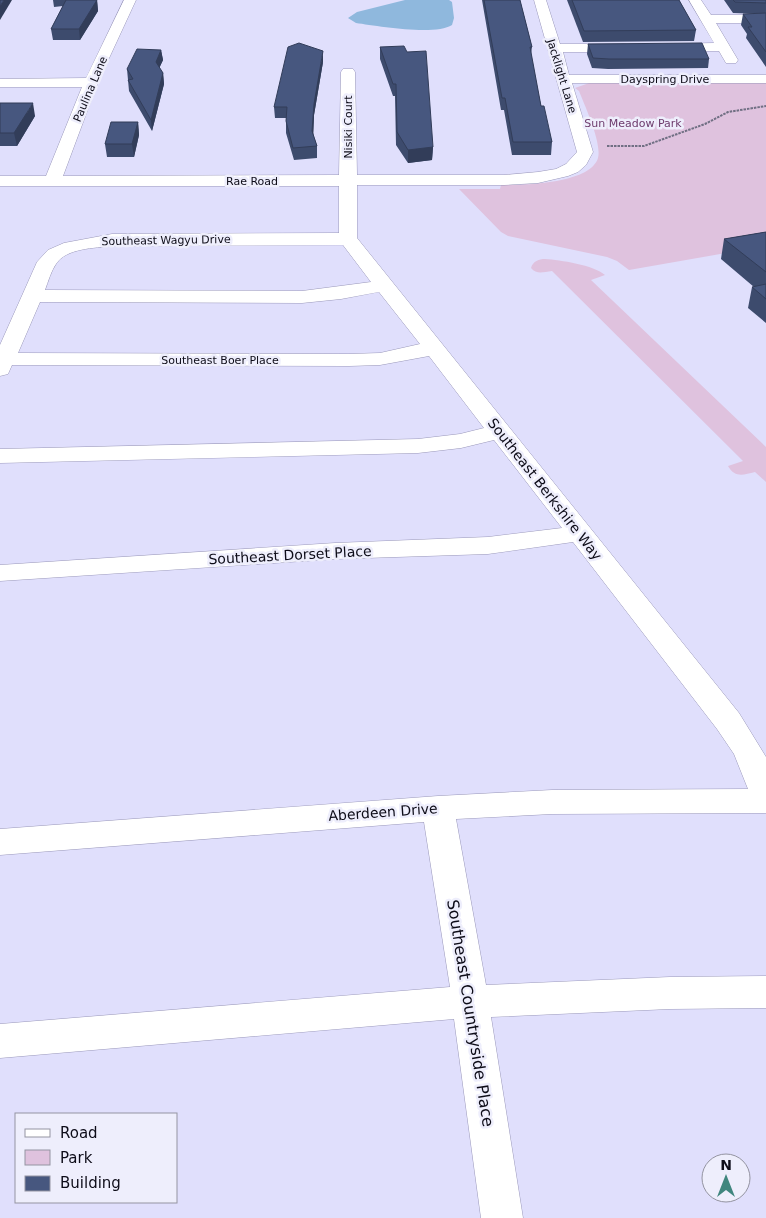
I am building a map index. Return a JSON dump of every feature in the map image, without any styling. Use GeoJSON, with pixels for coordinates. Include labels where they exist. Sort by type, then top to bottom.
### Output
{"type":"FeatureCollection","features":[{"type":"Feature","properties":{"kind":"street","name":"Paulina Lane"},"geometry":{"type":"LineString","coordinates":[[53,180],[92,82],[130,0]]}},
{"type":"Feature","properties":{"kind":"street","name":"Jacklight Lane"},"geometry":{"type":"LineString","coordinates":[[540,0],[584,146]]}},
{"type":"Feature","properties":{"kind":"street"},"geometry":{"type":"LineString","coordinates":[[695,0],[743,79]]}},
{"type":"Feature","properties":{"kind":"street"},"geometry":{"type":"LineString","coordinates":[[706,19],[766,19]]}},
{"type":"Feature","properties":{"kind":"street"},"geometry":{"type":"LineString","coordinates":[[553,48],[723,48]]}},
{"type":"Feature","properties":{"kind":"street","name":"Nisiki Court"},"geometry":{"type":"LineString","coordinates":[[348,72],[348,181]]}},
{"type":"Feature","properties":{"kind":"street","name":"Dayspring Drive"},"geometry":{"type":"LineString","coordinates":[[563,79],[766,79]]}},
{"type":"Feature","properties":{"kind":"street"},"geometry":{"type":"LineString","coordinates":[[0,83],[92,82]]}},
{"type":"Feature","properties":{"kind":"street","name":"Rae Road"},"geometry":{"type":"LineString","coordinates":[[0,181],[504,180],[542,177],[560,172],[575,165],[582,159],[585,152],[584,146]]}},
{"type":"Feature","properties":{"kind":"street"},"geometry":{"type":"LineString","coordinates":[[348,181],[348,240]]}},
{"type":"Feature","properties":{"kind":"street","name":"Southeast Wagyu Drive"},"geometry":{"type":"LineString","coordinates":[[2,364],[47,262],[55,254],[71,246],[112,240],[348,240]]}},
{"type":"Feature","properties":{"kind":"street","name":"Southeast Berkshire Way"},"geometry":{"type":"LineString","coordinates":[[348,240],[728,721],[748,751],[766,793]]}},
{"type":"Feature","properties":{"kind":"street"},"geometry":{"type":"LineString","coordinates":[[32,296],[302,296],[341,293],[385,285]]}},
{"type":"Feature","properties":{"kind":"street","name":"Southeast Boer Place"},"geometry":{"type":"LineString","coordinates":[[2,364],[365,360],[408,355],[434,348]]}},
{"type":"Feature","properties":{"kind":"street"},"geometry":{"type":"LineString","coordinates":[[0,456],[418,446],[461,441],[499,431]]}},
{"type":"Feature","properties":{"kind":"street","name":"Southeast Dorset Place"},"geometry":{"type":"LineString","coordinates":[[0,574],[335,552],[487,547],[545,540],[579,533]]}},
{"type":"Feature","properties":{"kind":"street","name":"Aberdeen Drive"},"geometry":{"type":"LineString","coordinates":[[0,842],[438,808],[552,802],[766,801]]}},
{"type":"Feature","properties":{"kind":"street","name":"Southeast Countryside Place"},"geometry":{"type":"LineString","coordinates":[[438,808],[470,1000],[502,1218]]}},
{"type":"Feature","properties":{"kind":"street"},"geometry":{"type":"LineString","coordinates":[[0,1041],[470,1000],[666,991],[766,992]]}},
{"type":"Feature","properties":{"kind":"path"},"geometry":{"type":"LineString","coordinates":[[584,146],[644,146],[705,124],[736,109],[766,106]]}},
{"type":"Feature","properties":{"kind":"green space","name":"Sun Meadow Park"},"geometry":{"type":"Polygon","coordinates":[[[592,82],[766,82],[766,246],[629,270],[617,261],[607,257],[508,236],[501,232],[459,189],[500,189],[501,185],[555,181],[570,178],[592,167],[598,158],[598,143],[579,91],[575,88],[592,82]]]}},
{"type":"Feature","properties":{"kind":"green space"},"geometry":{"type":"Polygon","coordinates":[[[545,259],[593,268],[605,275],[591,280],[766,447],[766,482],[755,472],[743,475],[733,472],[728,466],[743,461],[552,271],[538,272],[531,268],[536,261],[545,259]]]}},
{"type":"Feature","properties":{"kind":"water"},"geometry":{"type":"Polygon","coordinates":[[[405,0],[449,0],[452,2],[454,18],[452,25],[433,30],[420,30],[356,23],[348,18],[357,12],[405,0]]]}},
{"type":"Feature","properties":{"kind":"building"},"geometry":{"type":"Polygon","coordinates":[[[66,0],[97,0],[79,29],[51,29],[66,0]]]}},
{"type":"Feature","properties":{"kind":"building"},"geometry":{"type":"Polygon","coordinates":[[[484,0],[520,0],[532,47],[530,47],[541,106],[544,106],[552,142],[513,142],[505,98],[502,98],[484,0]]]}},
{"type":"Feature","properties":{"kind":"building"},"geometry":{"type":"Polygon","coordinates":[[[572,0],[679,0],[696,30],[584,31],[572,0]]]}},
{"type":"Feature","properties":{"kind":"building"},"geometry":{"type":"Polygon","coordinates":[[[733,0],[766,0],[766,3],[735,2],[733,0]]]}},
{"type":"Feature","properties":{"kind":"building"},"geometry":{"type":"Polygon","coordinates":[[[766,13],[766,52],[748,27],[752,27],[743,14],[766,13]]]}},
{"type":"Feature","properties":{"kind":"building"},"geometry":{"type":"Polygon","coordinates":[[[299,43],[323,51],[314,104],[312,131],[317,146],[293,148],[286,121],[287,107],[274,107],[288,47],[299,43]]]}},
{"type":"Feature","properties":{"kind":"building"},"geometry":{"type":"Polygon","coordinates":[[[702,43],[709,59],[593,58],[588,44],[702,43]]]}},
{"type":"Feature","properties":{"kind":"building"},"geometry":{"type":"Polygon","coordinates":[[[404,46],[407,52],[426,51],[433,147],[408,150],[397,132],[396,84],[393,84],[380,47],[404,46]]]}},
{"type":"Feature","properties":{"kind":"building"},"geometry":{"type":"Polygon","coordinates":[[[137,49],[161,50],[156,62],[163,73],[151,120],[128,80],[133,79],[127,69],[137,49]]]}},
{"type":"Feature","properties":{"kind":"building"},"geometry":{"type":"Polygon","coordinates":[[[0,103],[33,103],[14,133],[0,133],[0,103]]]}},
{"type":"Feature","properties":{"kind":"building"},"geometry":{"type":"Polygon","coordinates":[[[111,122],[138,122],[132,144],[105,144],[111,122]]]}},
{"type":"Feature","properties":{"kind":"building"},"geometry":{"type":"Polygon","coordinates":[[[766,232],[766,272],[724,239],[766,232]]]}},
{"type":"Feature","properties":{"kind":"building"},"geometry":{"type":"Polygon","coordinates":[[[766,284],[766,299],[752,287],[766,284]]]}}]}
